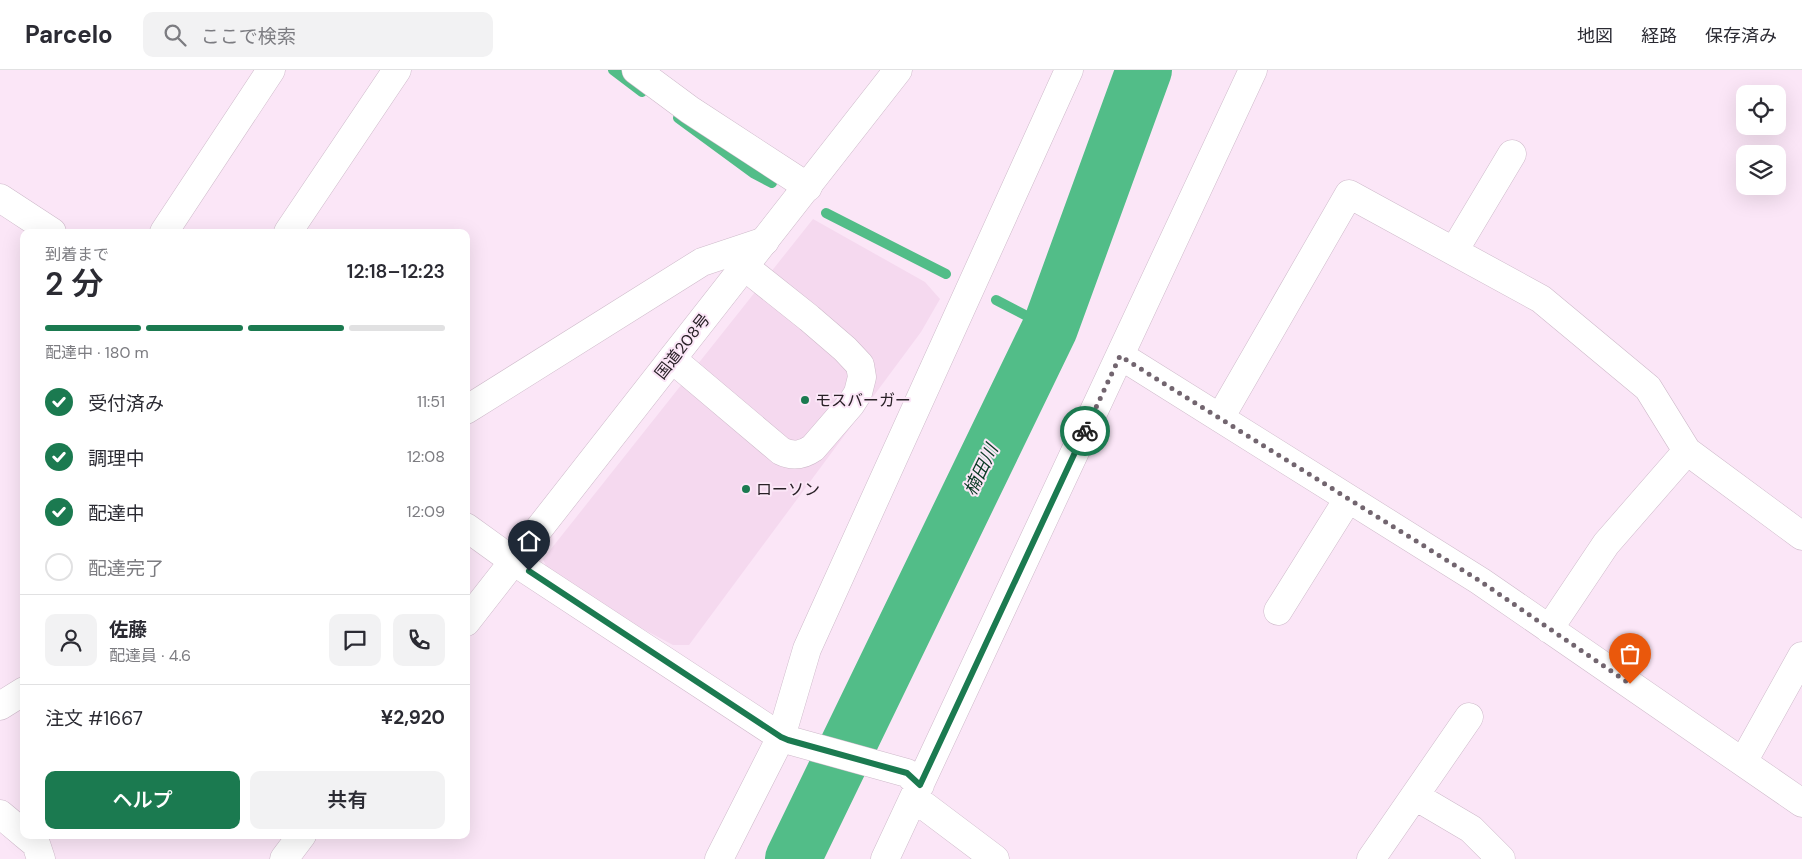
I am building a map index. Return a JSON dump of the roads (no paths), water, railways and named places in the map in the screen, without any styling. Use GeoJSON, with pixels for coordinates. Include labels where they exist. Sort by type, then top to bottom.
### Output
{"type":"FeatureCollection","features":[{"type":"Feature","properties":{"kind":"main road"},"geometry":{"type":"LineString","coordinates":[[166,229],[271,70]]}},
{"type":"Feature","properties":{"kind":"main road"},"geometry":{"type":"LineString","coordinates":[[290,229],[397,70]]}},
{"type":"Feature","properties":{"kind":"main road"},"geometry":{"type":"LineString","coordinates":[[636,70],[690,110],[808,186]]}},
{"type":"Feature","properties":{"kind":"main road","name":"国道208号"},"geometry":{"type":"LineString","coordinates":[[470,617],[898,70]]}},
{"type":"Feature","properties":{"kind":"main road"},"geometry":{"type":"LineString","coordinates":[[719,859],[785,739],[807,649],[1069,70]]}},
{"type":"Feature","properties":{"kind":"main road"},"geometry":{"type":"LineString","coordinates":[[885,859],[914,785],[1120,356],[1253,70]]}},
{"type":"Feature","properties":{"kind":"main road"},"geometry":{"type":"LineString","coordinates":[[1454,251],[1512,154]]}},
{"type":"Feature","properties":{"kind":"main road"},"geometry":{"type":"LineString","coordinates":[[1220,418],[1349,194],[1541,299],[1648,388],[1687,451],[1802,536]]}},
{"type":"Feature","properties":{"kind":"main road"},"geometry":{"type":"LineString","coordinates":[[0,198],[47,229]]}},
{"type":"Feature","properties":{"kind":"main road"},"geometry":{"type":"LineString","coordinates":[[470,407],[702,262],[765,242]]}},
{"type":"Feature","properties":{"kind":"main road"},"geometry":{"type":"LineString","coordinates":[[672,359],[781,451],[787,454],[796,455],[808,452],[851,404],[858,393],[862,377],[860,365],[845,349],[809,318],[745,267]]}},
{"type":"Feature","properties":{"kind":"main road"},"geometry":{"type":"LineString","coordinates":[[1120,356],[1480,581],[1802,803]]}},
{"type":"Feature","properties":{"kind":"main road"},"geometry":{"type":"LineString","coordinates":[[1549,628],[1606,544],[1687,451]]}},
{"type":"Feature","properties":{"kind":"main road"},"geometry":{"type":"LineString","coordinates":[[1278,611],[1348,499]]}},
{"type":"Feature","properties":{"kind":"main road"},"geometry":{"type":"LineString","coordinates":[[470,530],[514,561],[785,739],[914,785],[995,859]]}},
{"type":"Feature","properties":{"kind":"main road"},"geometry":{"type":"LineString","coordinates":[[1743,762],[1802,656]]}},
{"type":"Feature","properties":{"kind":"main road"},"geometry":{"type":"LineString","coordinates":[[0,706],[20,694]]}},
{"type":"Feature","properties":{"kind":"main road"},"geometry":{"type":"LineString","coordinates":[[1371,859],[1469,717]]}},
{"type":"Feature","properties":{"kind":"main road"},"geometry":{"type":"LineString","coordinates":[[1415,796],[1471,829],[1502,859]]}},
{"type":"Feature","properties":{"kind":"main road"},"geometry":{"type":"LineString","coordinates":[[0,814],[20,831]]}},
{"type":"Feature","properties":{"kind":"main road"},"geometry":{"type":"LineString","coordinates":[[30,839],[36,844],[41,859]]}},
{"type":"Feature","properties":{"kind":"main road"},"geometry":{"type":"LineString","coordinates":[[284,859],[299,839]]}},
{"type":"Feature","properties":{"kind":"waterway"},"geometry":{"type":"LineString","coordinates":[[613,70],[642,92]]}},
{"type":"Feature","properties":{"kind":"waterway","name":"楠田川"},"geometry":{"type":"LineString","coordinates":[[793,859],[1050,328],[1144,70]]}},
{"type":"Feature","properties":{"kind":"waterway"},"geometry":{"type":"LineString","coordinates":[[678,118],[753,173],[772,183]]}},
{"type":"Feature","properties":{"kind":"waterway"},"geometry":{"type":"LineString","coordinates":[[826,213],[946,274]]}},
{"type":"Feature","properties":{"kind":"waterway"},"geometry":{"type":"LineString","coordinates":[[996,300],[1050,328]]}},
{"type":"Feature","properties":{"kind":"place","name":"モスバーガー"},"geometry":{"type":"Point","coordinates":[805,400]}},
{"type":"Feature","properties":{"kind":"place","name":"ローソン"},"geometry":{"type":"Point","coordinates":[746,489]}}]}
